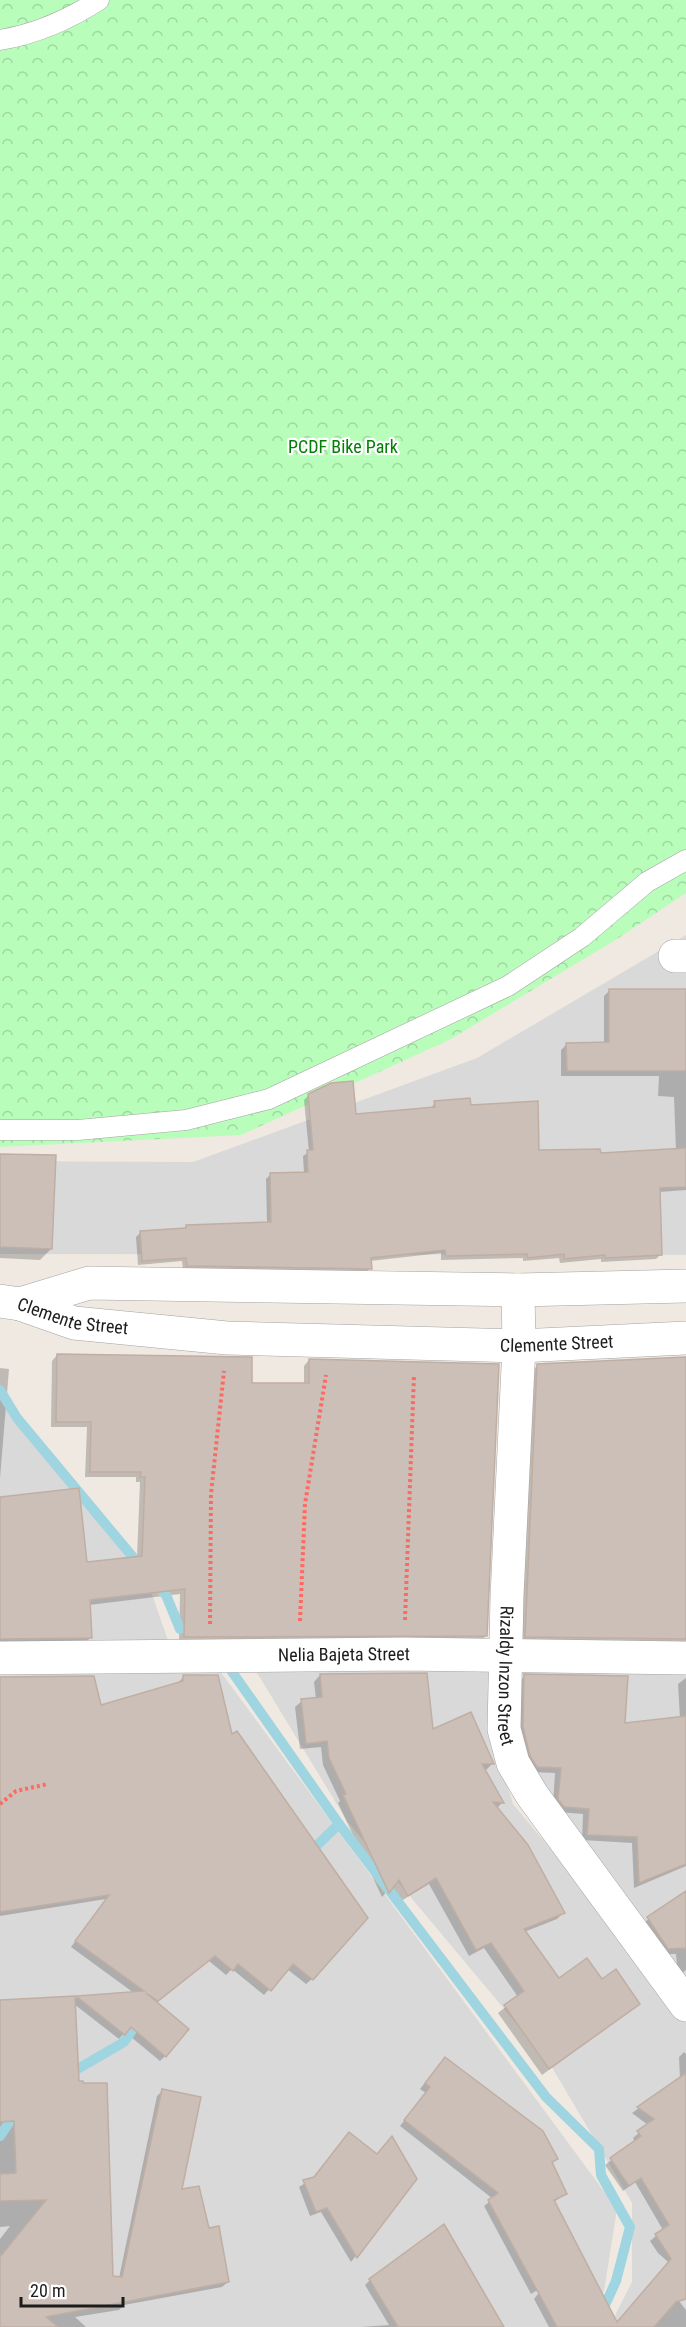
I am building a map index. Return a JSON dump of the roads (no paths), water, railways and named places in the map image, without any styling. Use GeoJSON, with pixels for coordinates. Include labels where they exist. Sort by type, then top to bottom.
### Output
{"type":"FeatureCollection","features":[{"type":"Feature","properties":{"kind":"street","name":"Clemente Street"},"geometry":{"type":"LineString","coordinates":[[10,1303],[89,1283],[518,1290],[686,1286]]}},
{"type":"Feature","properties":{"kind":"street","name":"Rizaldy Inzon Street"},"geometry":{"type":"LineString","coordinates":[[518,1290],[519,1346],[505,1656],[504,1729],[513,1763],[539,1804],[686,2005]]}},
{"type":"Feature","properties":{"kind":"street","name":"Clemente Street"},"geometry":{"type":"LineString","coordinates":[[10,1303],[74,1323],[227,1338],[332,1339],[519,1346],[686,1338]]}},
{"type":"Feature","properties":{"kind":"street","name":"Nelia Bajeta Street"},"geometry":{"type":"LineString","coordinates":[[0,1658],[404,1653],[686,1658]]}},
{"type":"Feature","properties":{"kind":"lane"},"geometry":{"type":"LineString","coordinates":[[0,40],[25,36],[71,17],[99,0]]}},
{"type":"Feature","properties":{"kind":"lane"},"geometry":{"type":"LineString","coordinates":[[0,1130],[78,1130],[186,1120],[269,1099],[508,986],[582,937],[647,882],[686,860]]}},
{"type":"Feature","properties":{"kind":"waterway"},"geometry":{"type":"LineString","coordinates":[[0,1390],[17,1418],[142,1568]]}},
{"type":"Feature","properties":{"kind":"waterway"},"geometry":{"type":"LineString","coordinates":[[154,1582],[166,1595],[180,1629]]}},
{"type":"Feature","properties":{"kind":"waterway"},"geometry":{"type":"LineString","coordinates":[[228,1666],[339,1824],[546,2097],[599,2149],[601,2175],[630,2227],[616,2281],[595,2327]]}},
{"type":"Feature","properties":{"kind":"waterway"},"geometry":{"type":"LineString","coordinates":[[308,1854],[339,1824]]}},
{"type":"Feature","properties":{"kind":"waterway"},"geometry":{"type":"LineString","coordinates":[[65,2074],[124,2042],[162,1987]]}},
{"type":"Feature","properties":{"kind":"waterway"},"geometry":{"type":"LineString","coordinates":[[0,2136],[17,2111]]}},
{"type":"Feature","properties":{"kind":"park label","name":"PCDF Bike Park"},"geometry":{"type":"Point","coordinates":[343,447]}}]}
